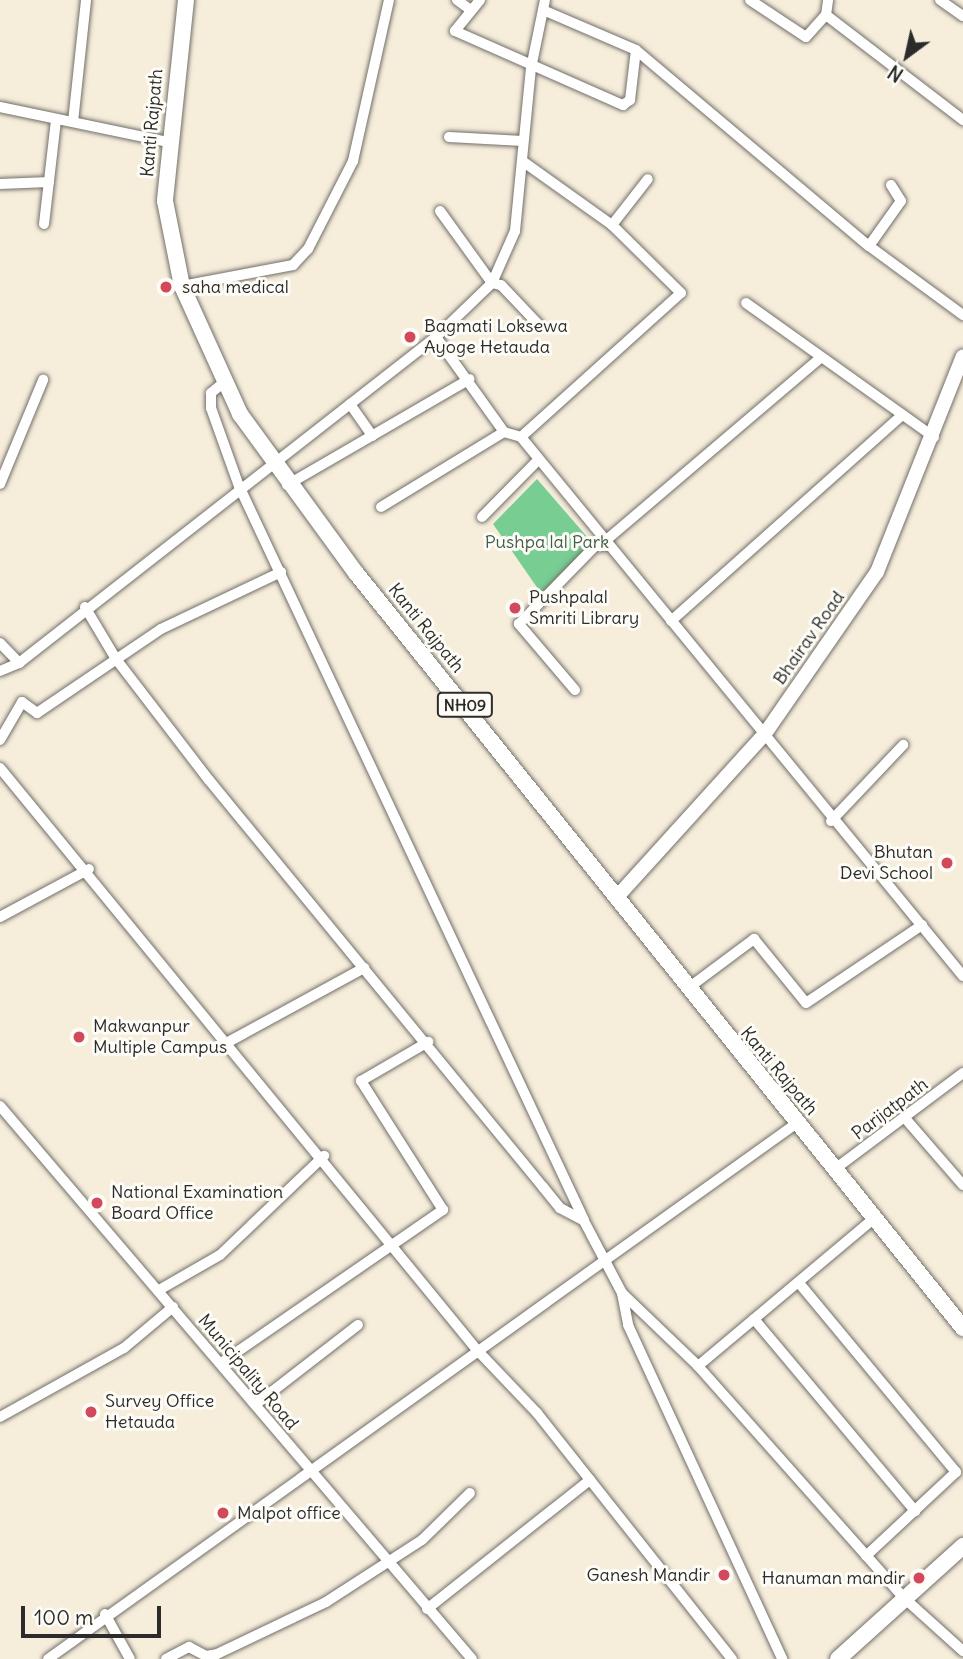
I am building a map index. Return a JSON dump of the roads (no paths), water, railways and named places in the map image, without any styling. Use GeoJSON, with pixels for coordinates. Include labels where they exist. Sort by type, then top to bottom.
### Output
{"type":"FeatureCollection","features":[{"type":"Feature","properties":{"kind":"main road","name":"Kanti Rajpath"},"geometry":{"type":"LineString","coordinates":[[186,0],[167,142],[165,201],[182,286],[223,383],[269,462],[687,990],[963,1328]]}},
{"type":"Feature","properties":{"kind":"main road","name":"Bhairav Road"},"geometry":{"type":"LineString","coordinates":[[616,898],[764,735],[877,572],[935,438],[963,356]]}},
{"type":"Feature","properties":{"kind":"main road"},"geometry":{"type":"LineString","coordinates":[[838,1659],[903,1597],[963,1546]]}},
{"type":"Feature","properties":{"kind":"street"},"geometry":{"type":"LineString","coordinates":[[73,122],[86,0]]}},
{"type":"Feature","properties":{"kind":"street"},"geometry":{"type":"LineString","coordinates":[[182,286],[284,268],[308,249],[354,161],[389,0]]}},
{"type":"Feature","properties":{"kind":"street"},"geometry":{"type":"LineString","coordinates":[[457,0],[471,10]]}},
{"type":"Feature","properties":{"kind":"street"},"geometry":{"type":"LineString","coordinates":[[480,0],[455,31],[531,68],[623,105],[629,100],[636,50]]}},
{"type":"Feature","properties":{"kind":"street"},"geometry":{"type":"LineString","coordinates":[[750,0],[806,37],[826,15],[828,0]]}},
{"type":"Feature","properties":{"kind":"street"},"geometry":{"type":"LineString","coordinates":[[940,0],[951,3],[963,16]]}},
{"type":"Feature","properties":{"kind":"street"},"geometry":{"type":"LineString","coordinates":[[1,669],[19,663],[85,607],[269,462],[350,404],[436,337],[492,283],[515,231],[525,163],[523,141],[531,68],[544,5],[636,50],[869,246],[963,315]]}},
{"type":"Feature","properties":{"kind":"street"},"geometry":{"type":"LineString","coordinates":[[826,15],[963,120]]}},
{"type":"Feature","properties":{"kind":"street"},"geometry":{"type":"LineString","coordinates":[[0,107],[56,121],[73,122],[167,142]]}},
{"type":"Feature","properties":{"kind":"street"},"geometry":{"type":"LineString","coordinates":[[44,224],[56,121]]}},
{"type":"Feature","properties":{"kind":"street"},"geometry":{"type":"LineString","coordinates":[[449,137],[523,141]]}},
{"type":"Feature","properties":{"kind":"street"},"geometry":{"type":"LineString","coordinates":[[521,437],[681,293],[612,225],[525,163]]}},
{"type":"Feature","properties":{"kind":"street"},"geometry":{"type":"LineString","coordinates":[[612,225],[648,179]]}},
{"type":"Feature","properties":{"kind":"street"},"geometry":{"type":"LineString","coordinates":[[0,184],[49,182]]}},
{"type":"Feature","properties":{"kind":"street"},"geometry":{"type":"LineString","coordinates":[[869,246],[901,201],[891,185]]}},
{"type":"Feature","properties":{"kind":"street"},"geometry":{"type":"LineString","coordinates":[[440,211],[492,283],[502,285],[539,325]]}},
{"type":"Feature","properties":{"kind":"street"},"geometry":{"type":"LineString","coordinates":[[746,303],[935,438]]}},
{"type":"Feature","properties":{"kind":"street"},"geometry":{"type":"LineString","coordinates":[[436,337],[470,379],[504,432],[521,437],[604,544],[671,621],[831,821],[963,976]]}},
{"type":"Feature","properties":{"kind":"street"},"geometry":{"type":"LineString","coordinates":[[575,690],[519,624],[595,546],[604,544],[820,358]]}},
{"type":"Feature","properties":{"kind":"street"},"geometry":{"type":"LineString","coordinates":[[288,485],[470,379]]}},
{"type":"Feature","properties":{"kind":"street"},"geometry":{"type":"LineString","coordinates":[[0,484],[43,380]]}},
{"type":"Feature","properties":{"kind":"street"},"geometry":{"type":"LineString","coordinates":[[223,383],[211,393],[211,408],[239,486],[584,1221],[622,1293],[698,1366],[903,1597],[963,1651]]}},
{"type":"Feature","properties":{"kind":"street"},"geometry":{"type":"LineString","coordinates":[[350,404],[372,436]]}},
{"type":"Feature","properties":{"kind":"street"},"geometry":{"type":"LineString","coordinates":[[671,621],[902,415]]}},
{"type":"Feature","properties":{"kind":"street"},"geometry":{"type":"LineString","coordinates":[[380,507],[504,432]]}},
{"type":"Feature","properties":{"kind":"street"},"geometry":{"type":"LineString","coordinates":[[482,517],[538,460]]}},
{"type":"Feature","properties":{"kind":"street"},"geometry":{"type":"LineString","coordinates":[[0,740],[22,702],[37,713],[169,624],[281,572]]}},
{"type":"Feature","properties":{"kind":"street"},"geometry":{"type":"LineString","coordinates":[[85,607],[116,659],[364,968],[428,1042],[561,1208],[584,1221]]}},
{"type":"Feature","properties":{"kind":"street"},"geometry":{"type":"LineString","coordinates":[[0,643],[19,663]]}},
{"type":"Feature","properties":{"kind":"street"},"geometry":{"type":"LineString","coordinates":[[831,821],[903,745]]}},
{"type":"Feature","properties":{"kind":"street"},"geometry":{"type":"LineString","coordinates":[[0,768],[89,869],[394,1241],[477,1350],[590,1480],[732,1659]]}},
{"type":"Feature","properties":{"kind":"street"},"geometry":{"type":"LineString","coordinates":[[0,917],[89,869]]}},
{"type":"Feature","properties":{"kind":"street"},"geometry":{"type":"LineString","coordinates":[[687,990],[754,939],[799,999],[812,1001],[922,925]]}},
{"type":"Feature","properties":{"kind":"street"},"geometry":{"type":"LineString","coordinates":[[229,1041],[364,968]]}},
{"type":"Feature","properties":{"kind":"street"},"geometry":{"type":"LineString","coordinates":[[220,1363],[394,1241],[443,1210],[361,1081],[428,1042]]}},
{"type":"Feature","properties":{"kind":"street","name":"Parijatpath"},"geometry":{"type":"LineString","coordinates":[[835,1169],[963,1073]]}},
{"type":"Feature","properties":{"kind":"street","name":"Municipality Road"},"geometry":{"type":"LineString","coordinates":[[0,1106],[256,1404],[386,1564],[472,1659]]}},
{"type":"Feature","properties":{"kind":"street"},"geometry":{"type":"LineString","coordinates":[[904,1118],[963,1185]]}},
{"type":"Feature","properties":{"kind":"street"},"geometry":{"type":"LineString","coordinates":[[48,1659],[105,1614],[307,1468],[605,1262],[797,1123]]}},
{"type":"Feature","properties":{"kind":"street"},"geometry":{"type":"LineString","coordinates":[[159,1290],[220,1255],[324,1156]]}},
{"type":"Feature","properties":{"kind":"street"},"geometry":{"type":"LineString","coordinates":[[698,1366],[873,1219]]}},
{"type":"Feature","properties":{"kind":"street"},"geometry":{"type":"LineString","coordinates":[[799,1283],[954,1469],[915,1511],[866,1556]]}},
{"type":"Feature","properties":{"kind":"street"},"geometry":{"type":"LineString","coordinates":[[622,1293],[628,1325],[782,1659]]}},
{"type":"Feature","properties":{"kind":"street"},"geometry":{"type":"LineString","coordinates":[[0,1417],[124,1348],[173,1307]]}},
{"type":"Feature","properties":{"kind":"street"},"geometry":{"type":"LineString","coordinates":[[754,1319],[915,1511]]}},
{"type":"Feature","properties":{"kind":"street"},"geometry":{"type":"LineString","coordinates":[[256,1404],[358,1325]]}},
{"type":"Feature","properties":{"kind":"street"},"geometry":{"type":"LineString","coordinates":[[427,1609],[590,1480]]}},
{"type":"Feature","properties":{"kind":"street"},"geometry":{"type":"LineString","coordinates":[[166,1659],[190,1647],[206,1656],[217,1654],[326,1602],[386,1564],[447,1520],[470,1493]]}},
{"type":"Feature","properties":{"kind":"street"},"geometry":{"type":"LineString","coordinates":[[105,1614],[130,1659]]}},
{"type":"Feature","properties":{"kind":"place","name":"saha medical"},"geometry":{"type":"Point","coordinates":[166,287]}},
{"type":"Feature","properties":{"kind":"place","name":"Bagmati Loksewa Ayoge Hetauda"},"geometry":{"type":"Point","coordinates":[410,337]}},
{"type":"Feature","properties":{"kind":"place","name":"Pushpalal Smriti Library"},"geometry":{"type":"Point","coordinates":[515,608]}},
{"type":"Feature","properties":{"kind":"place","name":"Bhutan Devi School"},"geometry":{"type":"Point","coordinates":[947,863]}},
{"type":"Feature","properties":{"kind":"place","name":"Makwanpur Multiple Campus"},"geometry":{"type":"Point","coordinates":[79,1037]}},
{"type":"Feature","properties":{"kind":"place","name":"National Examination Board Office"},"geometry":{"type":"Point","coordinates":[97,1203]}},
{"type":"Feature","properties":{"kind":"place","name":"Survey Office Hetauda"},"geometry":{"type":"Point","coordinates":[91,1412]}},
{"type":"Feature","properties":{"kind":"place","name":"Malpot office"},"geometry":{"type":"Point","coordinates":[223,1513]}},
{"type":"Feature","properties":{"kind":"place","name":"Ganesh Mandir"},"geometry":{"type":"Point","coordinates":[724,1575]}},
{"type":"Feature","properties":{"kind":"place","name":"Hanuman mandir"},"geometry":{"type":"Point","coordinates":[919,1578]}},
{"type":"Feature","properties":{"kind":"park label","name":"Pushpa lal Park"},"geometry":{"type":"Point","coordinates":[547,542]}}]}
